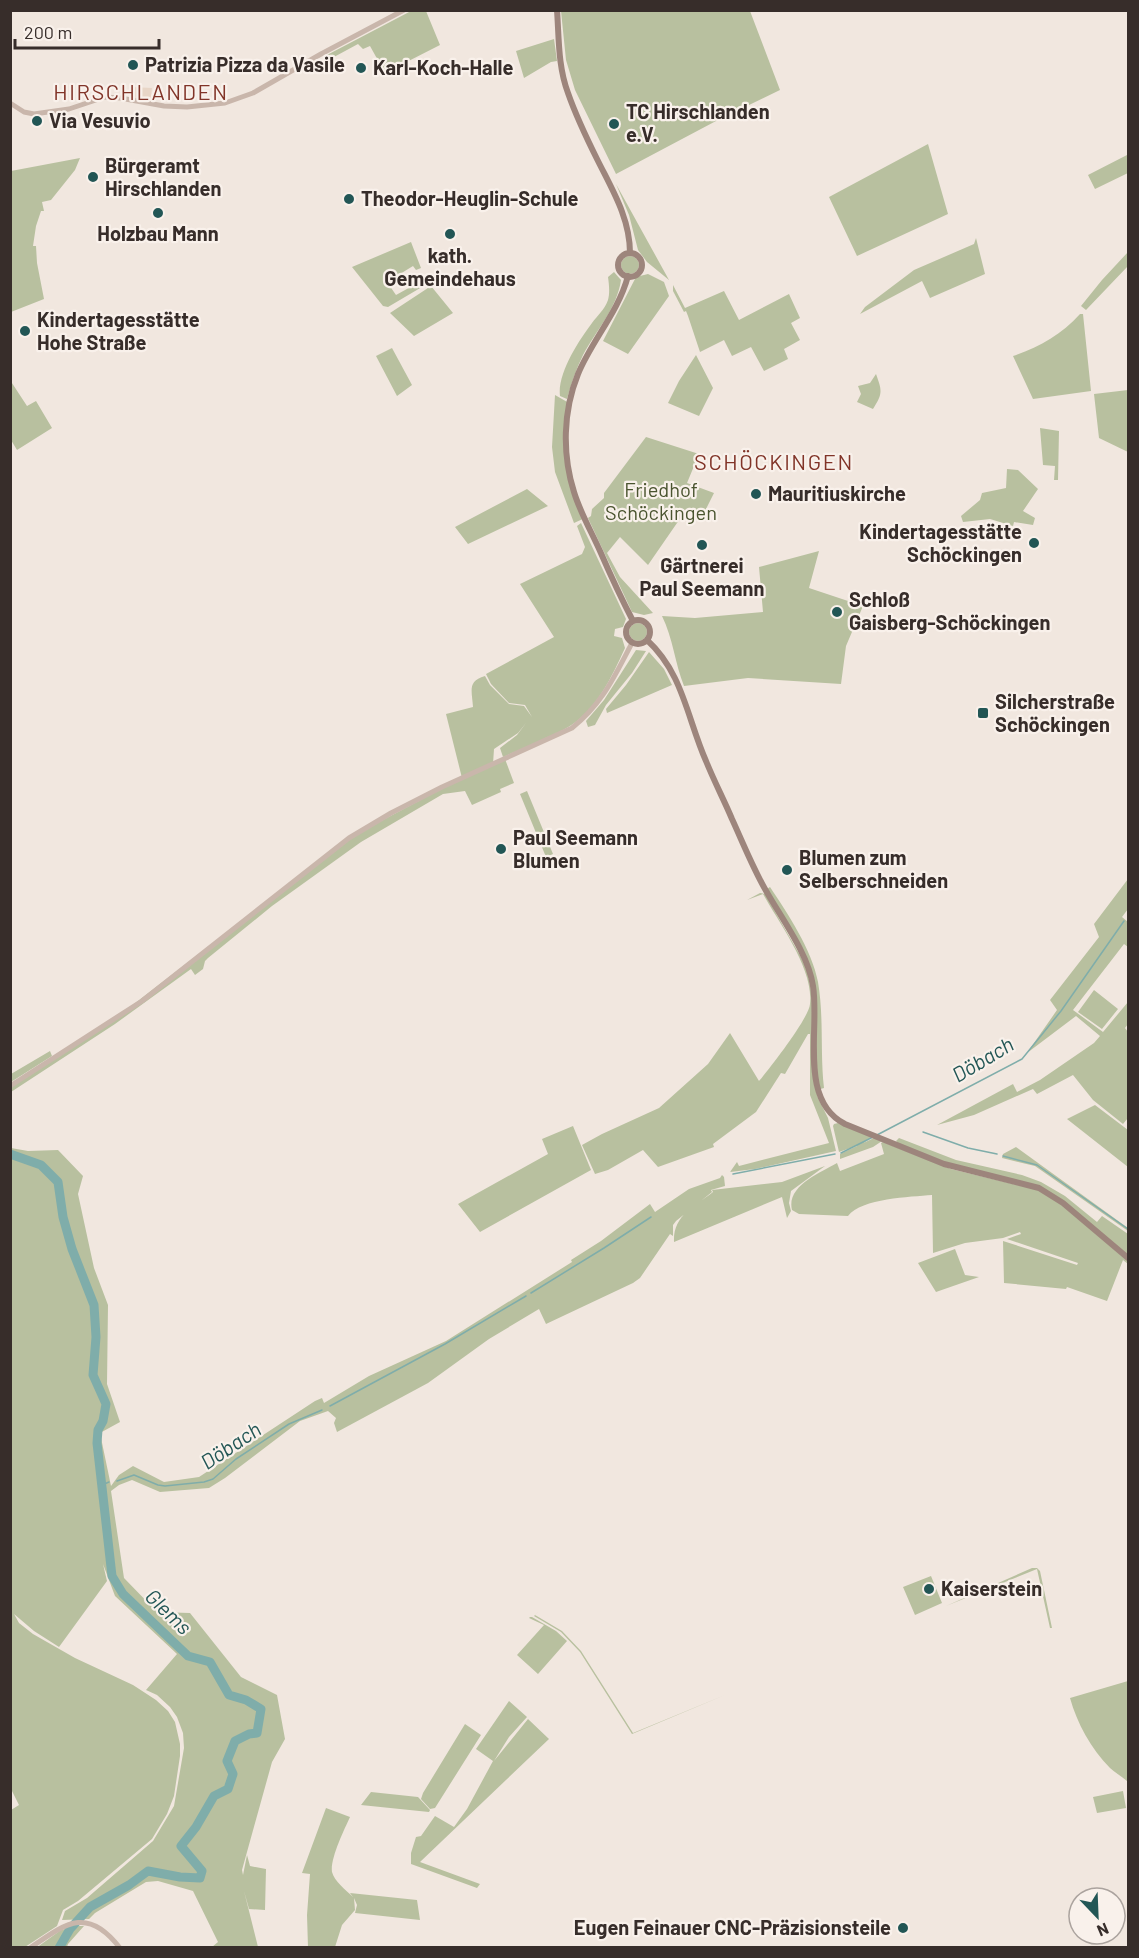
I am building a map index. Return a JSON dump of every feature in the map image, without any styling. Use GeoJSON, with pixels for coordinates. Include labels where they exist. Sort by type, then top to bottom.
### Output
{"type":"FeatureCollection","features":[{"type":"Feature","properties":{"kind":"main road"},"geometry":{"type":"LineString","coordinates":[[557,10],[560,61],[566,86],[590,145],[621,208],[628,230],[630,252]]}},
{"type":"Feature","properties":{"kind":"main road"},"geometry":{"type":"LineString","coordinates":[[630,252],[639,257],[642,267],[636,275],[628,276],[620,272],[618,263],[623,254],[630,252]]}},
{"type":"Feature","properties":{"kind":"main road"},"geometry":{"type":"LineString","coordinates":[[628,276],[618,304],[588,352],[577,377],[568,410],[565,440],[567,463],[574,492],[633,621]]}},
{"type":"Feature","properties":{"kind":"main road"},"geometry":{"type":"LineString","coordinates":[[633,621],[641,621],[648,626],[650,633],[647,640],[639,644],[632,643],[627,638],[627,627],[633,621]]}},
{"type":"Feature","properties":{"kind":"main road"},"geometry":{"type":"LineString","coordinates":[[647,640],[665,660],[675,676],[705,760],[753,866],[808,968],[814,996],[815,1071],[820,1097],[825,1107],[834,1117],[872,1135],[952,1167],[1042,1190],[1063,1203],[1128,1258]]}},
{"type":"Feature","properties":{"kind":"street"},"geometry":{"type":"LineString","coordinates":[[10,103],[24,112],[34,114],[69,109],[105,97],[130,99],[156,105],[187,107],[216,105],[253,93],[404,10]]}},
{"type":"Feature","properties":{"kind":"street"},"geometry":{"type":"LineString","coordinates":[[10,1086],[142,1001],[349,838],[425,795],[572,728],[601,700],[632,643]]}},
{"type":"Feature","properties":{"kind":"street"},"geometry":{"type":"LineString","coordinates":[[30,1947],[56,1929],[67,1924],[82,1923],[93,1925],[107,1933],[120,1947]]}},
{"type":"Feature","properties":{"kind":"green space"},"geometry":{"type":"Polygon","coordinates":[[[411,11],[426,11],[440,45],[385,73],[370,46],[363,49],[358,44],[334,57],[327,55],[411,11]]]}},
{"type":"Feature","properties":{"kind":"green space"},"geometry":{"type":"Polygon","coordinates":[[[561,11],[750,11],[780,90],[616,174],[575,90],[566,60],[561,11]]]}},
{"type":"Feature","properties":{"kind":"green space"},"geometry":{"type":"Polygon","coordinates":[[[554,39],[557,61],[551,62],[524,78],[516,51],[554,39]]]}},
{"type":"Feature","properties":{"kind":"green space"},"geometry":{"type":"Polygon","coordinates":[[[928,144],[948,214],[857,256],[829,197],[928,144]]]}},
{"type":"Feature","properties":{"kind":"green space"},"geometry":{"type":"Polygon","coordinates":[[[1127,155],[1128,173],[1095,189],[1088,175],[1127,155]]]}},
{"type":"Feature","properties":{"kind":"green space"},"geometry":{"type":"Polygon","coordinates":[[[80,158],[75,170],[51,200],[42,202],[44,211],[41,211],[36,226],[33,246],[36,246],[44,299],[11,312],[11,171],[80,158]]]}},
{"type":"Feature","properties":{"kind":"green space"},"geometry":{"type":"Polygon","coordinates":[[[616,184],[669,280],[647,262],[638,250],[629,215],[616,184]]]}},
{"type":"Feature","properties":{"kind":"green space"},"geometry":{"type":"Polygon","coordinates":[[[976,238],[985,274],[930,298],[922,281],[860,314],[865,307],[914,270],[974,244],[976,238]]]}},
{"type":"Feature","properties":{"kind":"green space"},"geometry":{"type":"Polygon","coordinates":[[[411,242],[421,268],[416,270],[413,266],[387,282],[396,295],[425,279],[427,284],[388,307],[383,306],[352,267],[411,242]]]}},
{"type":"Feature","properties":{"kind":"green space"},"geometry":{"type":"Polygon","coordinates":[[[1128,252],[1128,266],[1086,310],[1081,306],[1128,252]]]}},
{"type":"Feature","properties":{"kind":"green space"},"geometry":{"type":"Polygon","coordinates":[[[630,256],[636,259],[639,265],[636,271],[630,274],[624,271],[621,265],[624,259],[630,256]]]}},
{"type":"Feature","properties":{"kind":"green space"},"geometry":{"type":"Polygon","coordinates":[[[614,272],[621,280],[619,290],[605,319],[583,355],[567,399],[560,396],[565,368],[581,338],[607,303],[608,277],[614,272]]]}},
{"type":"Feature","properties":{"kind":"green space"},"geometry":{"type":"Polygon","coordinates":[[[648,274],[664,282],[669,296],[628,354],[603,341],[636,277],[648,274]]]}},
{"type":"Feature","properties":{"kind":"green space"},"geometry":{"type":"Polygon","coordinates":[[[673,285],[685,308],[724,291],[739,320],[789,294],[800,318],[791,323],[800,340],[784,349],[788,359],[764,371],[751,347],[732,356],[724,340],[700,352],[686,311],[684,312],[673,291],[673,285]]]}},
{"type":"Feature","properties":{"kind":"green space"},"geometry":{"type":"Polygon","coordinates":[[[431,286],[453,313],[414,336],[390,313],[431,286]]]}},
{"type":"Feature","properties":{"kind":"green space"},"geometry":{"type":"Polygon","coordinates":[[[1080,314],[1083,314],[1091,391],[1033,399],[1013,356],[1049,340],[1080,314]]]}},
{"type":"Feature","properties":{"kind":"green space"},"geometry":{"type":"Polygon","coordinates":[[[392,348],[412,385],[397,396],[376,356],[392,348]]]}},
{"type":"Feature","properties":{"kind":"green space"},"geometry":{"type":"Polygon","coordinates":[[[696,355],[713,388],[699,416],[668,403],[696,355]]]}},
{"type":"Feature","properties":{"kind":"green space"},"geometry":{"type":"Polygon","coordinates":[[[876,374],[880,392],[873,409],[857,402],[861,394],[858,386],[870,383],[876,374]]]}},
{"type":"Feature","properties":{"kind":"green space"},"geometry":{"type":"Polygon","coordinates":[[[10,380],[27,406],[36,401],[52,428],[17,450],[11,440],[10,380]]]}},
{"type":"Feature","properties":{"kind":"green space"},"geometry":{"type":"Polygon","coordinates":[[[1128,390],[1128,452],[1099,438],[1094,394],[1128,390]]]}},
{"type":"Feature","properties":{"kind":"green space"},"geometry":{"type":"Polygon","coordinates":[[[555,395],[569,403],[567,463],[585,518],[574,523],[555,472],[552,447],[555,395]]]}},
{"type":"Feature","properties":{"kind":"green space"},"geometry":{"type":"Polygon","coordinates":[[[1040,428],[1059,431],[1058,480],[1054,480],[1055,466],[1043,465],[1040,428]]]}},
{"type":"Feature","properties":{"kind":"green space","name":"Friedhof Schöckingen"},"geometry":{"type":"Polygon","coordinates":[[[646,437],[699,454],[687,483],[714,493],[702,517],[686,510],[648,565],[620,537],[607,553],[620,577],[653,613],[644,615],[632,612],[588,518],[591,516],[592,509],[604,498],[604,493],[646,437]]]}},
{"type":"Feature","properties":{"kind":"green space"},"geometry":{"type":"Polygon","coordinates":[[[1007,469],[1018,470],[1038,489],[1023,511],[1035,518],[1033,525],[1014,522],[1013,526],[990,519],[963,522],[961,516],[980,500],[982,493],[1006,488],[1007,469]]]}},
{"type":"Feature","properties":{"kind":"green space"},"geometry":{"type":"Polygon","coordinates":[[[527,489],[548,506],[468,544],[455,527],[527,489]]]}},
{"type":"Feature","properties":{"kind":"green space"},"geometry":{"type":"Polygon","coordinates":[[[581,523],[626,619],[623,627],[615,629],[614,636],[622,638],[625,648],[603,691],[580,719],[562,731],[503,757],[500,748],[517,735],[526,723],[518,733],[494,749],[493,764],[505,759],[514,783],[500,789],[501,792],[472,805],[465,791],[443,794],[361,842],[272,906],[208,958],[203,969],[195,975],[191,969],[115,1024],[11,1092],[11,1086],[112,1021],[349,838],[462,778],[446,714],[473,707],[472,687],[479,678],[485,676],[490,685],[509,704],[524,706],[532,717],[525,705],[509,703],[491,684],[486,674],[554,637],[520,584],[582,554],[585,547],[577,526],[581,523]]]}},
{"type":"Feature","properties":{"kind":"green space"},"geometry":{"type":"Polygon","coordinates":[[[819,551],[809,588],[863,606],[846,646],[841,684],[748,678],[684,686],[662,616],[695,618],[763,612],[759,567],[819,551]]]}},
{"type":"Feature","properties":{"kind":"green space"},"geometry":{"type":"Polygon","coordinates":[[[634,623],[642,623],[647,628],[645,639],[634,641],[629,636],[629,628],[634,623]]]}},
{"type":"Feature","properties":{"kind":"green space"},"geometry":{"type":"Polygon","coordinates":[[[636,650],[646,651],[632,673],[606,705],[595,725],[588,727],[586,721],[604,700],[636,650]]]}},
{"type":"Feature","properties":{"kind":"green space"},"geometry":{"type":"Polygon","coordinates":[[[649,652],[664,669],[672,685],[607,713],[606,709],[649,652]]]}},
{"type":"Feature","properties":{"kind":"green space"},"geometry":{"type":"Polygon","coordinates":[[[527,791],[553,854],[546,857],[520,794],[527,791]]]}},
{"type":"Feature","properties":{"kind":"green space"},"geometry":{"type":"Polygon","coordinates":[[[1128,879],[1128,909],[1122,917],[1128,922],[1128,947],[1124,944],[1073,1010],[1103,1032],[1128,1002],[1128,1024],[1125,1028],[1128,1032],[1128,1118],[1123,1124],[1093,1100],[1073,1075],[1037,1094],[1033,1089],[974,1115],[937,1125],[1013,1084],[1017,1092],[1040,1080],[1094,1043],[1100,1036],[1076,1016],[1027,1053],[1057,1010],[1050,1000],[1099,937],[1094,924],[1128,879]]]}},
{"type":"Feature","properties":{"kind":"green space"},"geometry":{"type":"Polygon","coordinates":[[[770,887],[805,945],[818,982],[824,1088],[817,1090],[810,973],[767,889],[770,887]]]}},
{"type":"Feature","properties":{"kind":"green space"},"geometry":{"type":"Polygon","coordinates":[[[760,893],[765,894],[801,957],[808,974],[812,996],[814,1083],[818,1098],[828,1118],[836,1151],[755,1169],[730,1172],[737,1162],[739,1166],[829,1143],[810,1095],[810,1034],[808,1034],[785,1074],[781,1073],[756,1112],[713,1144],[714,1147],[658,1167],[643,1150],[608,1170],[595,1174],[582,1145],[659,1108],[708,1064],[730,1033],[759,1081],[803,1020],[810,1004],[807,976],[794,947],[763,894],[747,900],[760,893]]]}},
{"type":"Feature","properties":{"kind":"green space"},"geometry":{"type":"Polygon","coordinates":[[[1094,990],[1118,1009],[1102,1029],[1078,1012],[1094,990]]]}},
{"type":"Feature","properties":{"kind":"green space"},"geometry":{"type":"Polygon","coordinates":[[[50,1051],[52,1056],[11,1082],[11,1074],[50,1051]]]}},
{"type":"Feature","properties":{"kind":"green space"},"geometry":{"type":"Polygon","coordinates":[[[1095,1105],[1128,1130],[1128,1167],[1067,1119],[1095,1105]]]}},
{"type":"Feature","properties":{"kind":"green space"},"geometry":{"type":"Polygon","coordinates":[[[838,1123],[872,1137],[862,1144],[839,1152],[833,1126],[838,1123]]]}},
{"type":"Feature","properties":{"kind":"green space"},"geometry":{"type":"Polygon","coordinates":[[[573,1126],[591,1170],[480,1232],[458,1204],[548,1154],[542,1139],[573,1126]]]}},
{"type":"Feature","properties":{"kind":"green space"},"geometry":{"type":"Polygon","coordinates":[[[874,1138],[882,1141],[873,1147],[840,1159],[840,1154],[874,1138]]]}},
{"type":"Feature","properties":{"kind":"green space"},"geometry":{"type":"Polygon","coordinates":[[[899,1138],[956,1160],[1022,1175],[1041,1182],[1065,1196],[1097,1222],[1102,1216],[1128,1234],[1128,1255],[1058,1197],[952,1165],[898,1143],[896,1141],[899,1138]]]}},
{"type":"Feature","properties":{"kind":"green space"},"geometry":{"type":"Polygon","coordinates":[[[881,1143],[951,1169],[1038,1190],[1062,1205],[1128,1261],[1128,1264],[1123,1260],[1107,1301],[1067,1287],[1066,1289],[1004,1283],[1003,1241],[1077,1265],[1078,1263],[1007,1239],[1021,1234],[1020,1232],[1003,1238],[965,1243],[933,1253],[932,1195],[875,1202],[864,1205],[848,1216],[799,1214],[792,1210],[794,1194],[806,1181],[837,1163],[840,1171],[884,1154],[881,1143]]]}},
{"type":"Feature","properties":{"kind":"green space"},"geometry":{"type":"Polygon","coordinates":[[[1016,1147],[1128,1228],[1128,1231],[1035,1166],[1002,1158],[1003,1154],[1016,1147]]]}},
{"type":"Feature","properties":{"kind":"green space"},"geometry":{"type":"Polygon","coordinates":[[[11,1148],[28,1151],[58,1150],[83,1176],[78,1194],[94,1268],[108,1305],[107,1384],[120,1422],[100,1433],[111,1486],[119,1475],[133,1466],[164,1482],[199,1477],[315,1401],[322,1398],[324,1403],[369,1376],[446,1341],[572,1262],[571,1260],[601,1241],[650,1204],[655,1212],[689,1189],[720,1178],[722,1175],[724,1177],[725,1186],[711,1190],[712,1192],[676,1221],[673,1225],[673,1236],[670,1234],[640,1278],[633,1283],[546,1324],[539,1309],[489,1339],[428,1383],[337,1432],[334,1423],[336,1418],[328,1411],[300,1421],[209,1488],[160,1492],[132,1480],[111,1491],[124,1578],[157,1612],[190,1613],[241,1677],[277,1695],[285,1739],[272,1762],[242,1870],[243,1875],[247,1855],[250,1866],[266,1869],[265,1910],[249,1909],[244,1891],[258,1947],[212,1947],[218,1942],[193,1891],[158,1881],[146,1882],[89,1919],[62,1920],[65,1911],[87,1898],[153,1841],[174,1806],[184,1748],[183,1733],[177,1717],[157,1695],[146,1690],[177,1654],[115,1596],[103,1564],[107,1581],[59,1647],[34,1631],[14,1614],[19,1623],[33,1634],[75,1658],[133,1685],[168,1711],[175,1722],[180,1744],[174,1796],[167,1814],[152,1839],[78,1901],[63,1910],[57,1926],[25,1947],[11,1947],[11,1810],[19,1805],[10,1787],[11,1148]]]}},
{"type":"Feature","properties":{"kind":"green space"},"geometry":{"type":"Polygon","coordinates":[[[825,1166],[791,1191],[789,1203],[791,1211],[787,1218],[782,1197],[674,1242],[677,1225],[681,1218],[713,1192],[712,1190],[782,1182],[825,1166]]]}},
{"type":"Feature","properties":{"kind":"green space"},"geometry":{"type":"Polygon","coordinates":[[[955,1249],[965,1275],[979,1277],[936,1292],[918,1263],[955,1249]]]}},
{"type":"Feature","properties":{"kind":"green space"},"geometry":{"type":"Polygon","coordinates":[[[1032,1568],[1037,1568],[1040,1571],[1052,1628],[1050,1628],[1037,1569],[946,1606],[1032,1568]]]}},
{"type":"Feature","properties":{"kind":"green space","name":"Kaiserstein"},"geometry":{"type":"Polygon","coordinates":[[[931,1576],[942,1603],[915,1615],[903,1587],[931,1576]]]}},
{"type":"Feature","properties":{"kind":"green space"},"geometry":{"type":"Polygon","coordinates":[[[534,1616],[562,1631],[581,1651],[633,1733],[725,1695],[632,1734],[580,1652],[561,1632],[534,1616]]]}},
{"type":"Feature","properties":{"kind":"green space"},"geometry":{"type":"Polygon","coordinates":[[[530,1617],[556,1631],[567,1641],[538,1674],[517,1655],[544,1625],[530,1617]]]}},
{"type":"Feature","properties":{"kind":"green space"},"geometry":{"type":"Polygon","coordinates":[[[1128,1681],[1128,1782],[1103,1761],[1091,1744],[1070,1698],[1128,1681]]]}},
{"type":"Feature","properties":{"kind":"green space"},"geometry":{"type":"Polygon","coordinates":[[[509,1701],[527,1717],[509,1737],[494,1761],[528,1719],[549,1739],[420,1862],[480,1884],[477,1888],[411,1864],[411,1853],[416,1837],[421,1836],[435,1816],[454,1827],[467,1809],[493,1761],[476,1749],[509,1701]]]}},
{"type":"Feature","properties":{"kind":"green space"},"geometry":{"type":"Polygon","coordinates":[[[465,1724],[481,1735],[435,1808],[430,1809],[421,1799],[423,1793],[465,1724]]]}},
{"type":"Feature","properties":{"kind":"green space"},"geometry":{"type":"Polygon","coordinates":[[[1123,1791],[1126,1808],[1097,1813],[1093,1797],[1123,1791]]]}},
{"type":"Feature","properties":{"kind":"green space"},"geometry":{"type":"Polygon","coordinates":[[[371,1792],[418,1797],[430,1810],[429,1812],[361,1805],[371,1792]]]}},
{"type":"Feature","properties":{"kind":"green space"},"geometry":{"type":"Polygon","coordinates":[[[326,1808],[350,1817],[333,1860],[332,1872],[338,1882],[353,1897],[350,1893],[417,1900],[420,1920],[355,1913],[357,1905],[354,1898],[355,1910],[342,1925],[335,1947],[308,1947],[307,1915],[310,1874],[302,1873],[326,1808]]]}},
{"type":"Feature","properties":{"kind":"green space"},"geometry":{"type":"Polygon","coordinates":[[[84,1926],[67,1947],[36,1948],[61,1930],[84,1926]]]}},
{"type":"Feature","properties":{"kind":"shaded area"},"geometry":{"type":"Polygon","coordinates":[[[131,87],[152,88],[150,104],[130,99],[131,87]]]}},
{"type":"Feature","properties":{"kind":"waterway","name":"Döbach"},"geometry":{"type":"LineString","coordinates":[[877,1135],[1022,1059],[1061,1011],[1124,921]]}},
{"type":"Feature","properties":{"kind":"waterway"},"geometry":{"type":"LineString","coordinates":[[923,1132],[968,1148],[997,1154]]}},
{"type":"Feature","properties":{"kind":"waterway","name":"Döbach"},"geometry":{"type":"LineString","coordinates":[[841,1153],[873,1137]]}},
{"type":"Feature","properties":{"kind":"waterway","name":"Glems"},"geometry":{"type":"LineString","coordinates":[[10,1154],[41,1165],[58,1182],[63,1217],[72,1249],[94,1305],[96,1337],[93,1375],[106,1404],[103,1421],[98,1430],[97,1443],[112,1576],[123,1594],[188,1656],[210,1662],[229,1695],[246,1700],[261,1709],[257,1733],[235,1741],[227,1761],[233,1774],[228,1789],[214,1796],[196,1827],[181,1846],[202,1871],[200,1878],[148,1871],[129,1885],[90,1907],[70,1929],[59,1948]]}},
{"type":"Feature","properties":{"kind":"waterway","name":"Döbach"},"geometry":{"type":"LineString","coordinates":[[733,1174],[835,1154]]}},
{"type":"Feature","properties":{"kind":"waterway"},"geometry":{"type":"LineString","coordinates":[[1003,1156],[1037,1165],[1128,1229]]}},
{"type":"Feature","properties":{"kind":"waterway","name":"Döbach"},"geometry":{"type":"LineString","coordinates":[[531,1293],[651,1217]]}},
{"type":"Feature","properties":{"kind":"waterway","name":"Döbach"},"geometry":{"type":"LineString","coordinates":[[330,1406],[445,1344],[526,1296]]}},
{"type":"Feature","properties":{"kind":"waterway","name":"Döbach"},"geometry":{"type":"LineString","coordinates":[[117,1481],[134,1475],[165,1486],[213,1479],[236,1459],[289,1424],[322,1410]]}},
{"type":"Feature","properties":{"kind":"waterway","name":"Döbach"},"geometry":{"type":"LineString","coordinates":[[102,1485],[109,1482]]}},
{"type":"Feature","properties":{"kind":"place","name":"Patrizia Pizza da Vasile"},"geometry":{"type":"Point","coordinates":[133,65]}},
{"type":"Feature","properties":{"kind":"place","name":"Karl-Koch-Halle"},"geometry":{"type":"Point","coordinates":[361,68]}},
{"type":"Feature","properties":{"kind":"place","name":"Via Vesuvio"},"geometry":{"type":"Point","coordinates":[37,121]}},
{"type":"Feature","properties":{"kind":"place","name":"TC Hirschlanden e.V."},"geometry":{"type":"Point","coordinates":[614,124]}},
{"type":"Feature","properties":{"kind":"place","name":"Bürgeramt Hirschlanden"},"geometry":{"type":"Point","coordinates":[93,177]}},
{"type":"Feature","properties":{"kind":"place","name":"Theodor-Heuglin-Schule"},"geometry":{"type":"Point","coordinates":[349,199]}},
{"type":"Feature","properties":{"kind":"place","name":"Holzbau Mann"},"geometry":{"type":"Point","coordinates":[158,213]}},
{"type":"Feature","properties":{"kind":"place","name":"kath. Gemeindehaus"},"geometry":{"type":"Point","coordinates":[450,234]}},
{"type":"Feature","properties":{"kind":"place","name":"Kindertagesstätte Hohe Straße"},"geometry":{"type":"Point","coordinates":[25,331]}},
{"type":"Feature","properties":{"kind":"place","name":"Mauritiuskirche"},"geometry":{"type":"Point","coordinates":[756,494]}},
{"type":"Feature","properties":{"kind":"place","name":"Kindertagesstätte Schöckingen"},"geometry":{"type":"Point","coordinates":[1034,543]}},
{"type":"Feature","properties":{"kind":"place","name":"Gärtnerei Paul Seemann"},"geometry":{"type":"Point","coordinates":[702,545]}},
{"type":"Feature","properties":{"kind":"place","name":"Schloß Gaisberg-Schöckingen"},"geometry":{"type":"Point","coordinates":[837,612]}},
{"type":"Feature","properties":{"kind":"place","name":"Silcherstraße Schöckingen"},"geometry":{"type":"Point","coordinates":[983,713]}},
{"type":"Feature","properties":{"kind":"place","name":"Paul Seemann Blumen"},"geometry":{"type":"Point","coordinates":[501,849]}},
{"type":"Feature","properties":{"kind":"place","name":"Blumen zum Selberschneiden"},"geometry":{"type":"Point","coordinates":[787,870]}},
{"type":"Feature","properties":{"kind":"place","name":"Kaiserstein"},"geometry":{"type":"Point","coordinates":[929,1589]}},
{"type":"Feature","properties":{"kind":"place","name":"Eugen Feinauer CNC-Präzisionsteile"},"geometry":{"type":"Point","coordinates":[903,1928]}},
{"type":"Feature","properties":{"kind":"district","name":"HIRSCHLANDEN"},"geometry":{"type":"Point","coordinates":[141,92]}},
{"type":"Feature","properties":{"kind":"district","name":"SCHÖCKINGEN"},"geometry":{"type":"Point","coordinates":[774,462]}}]}
